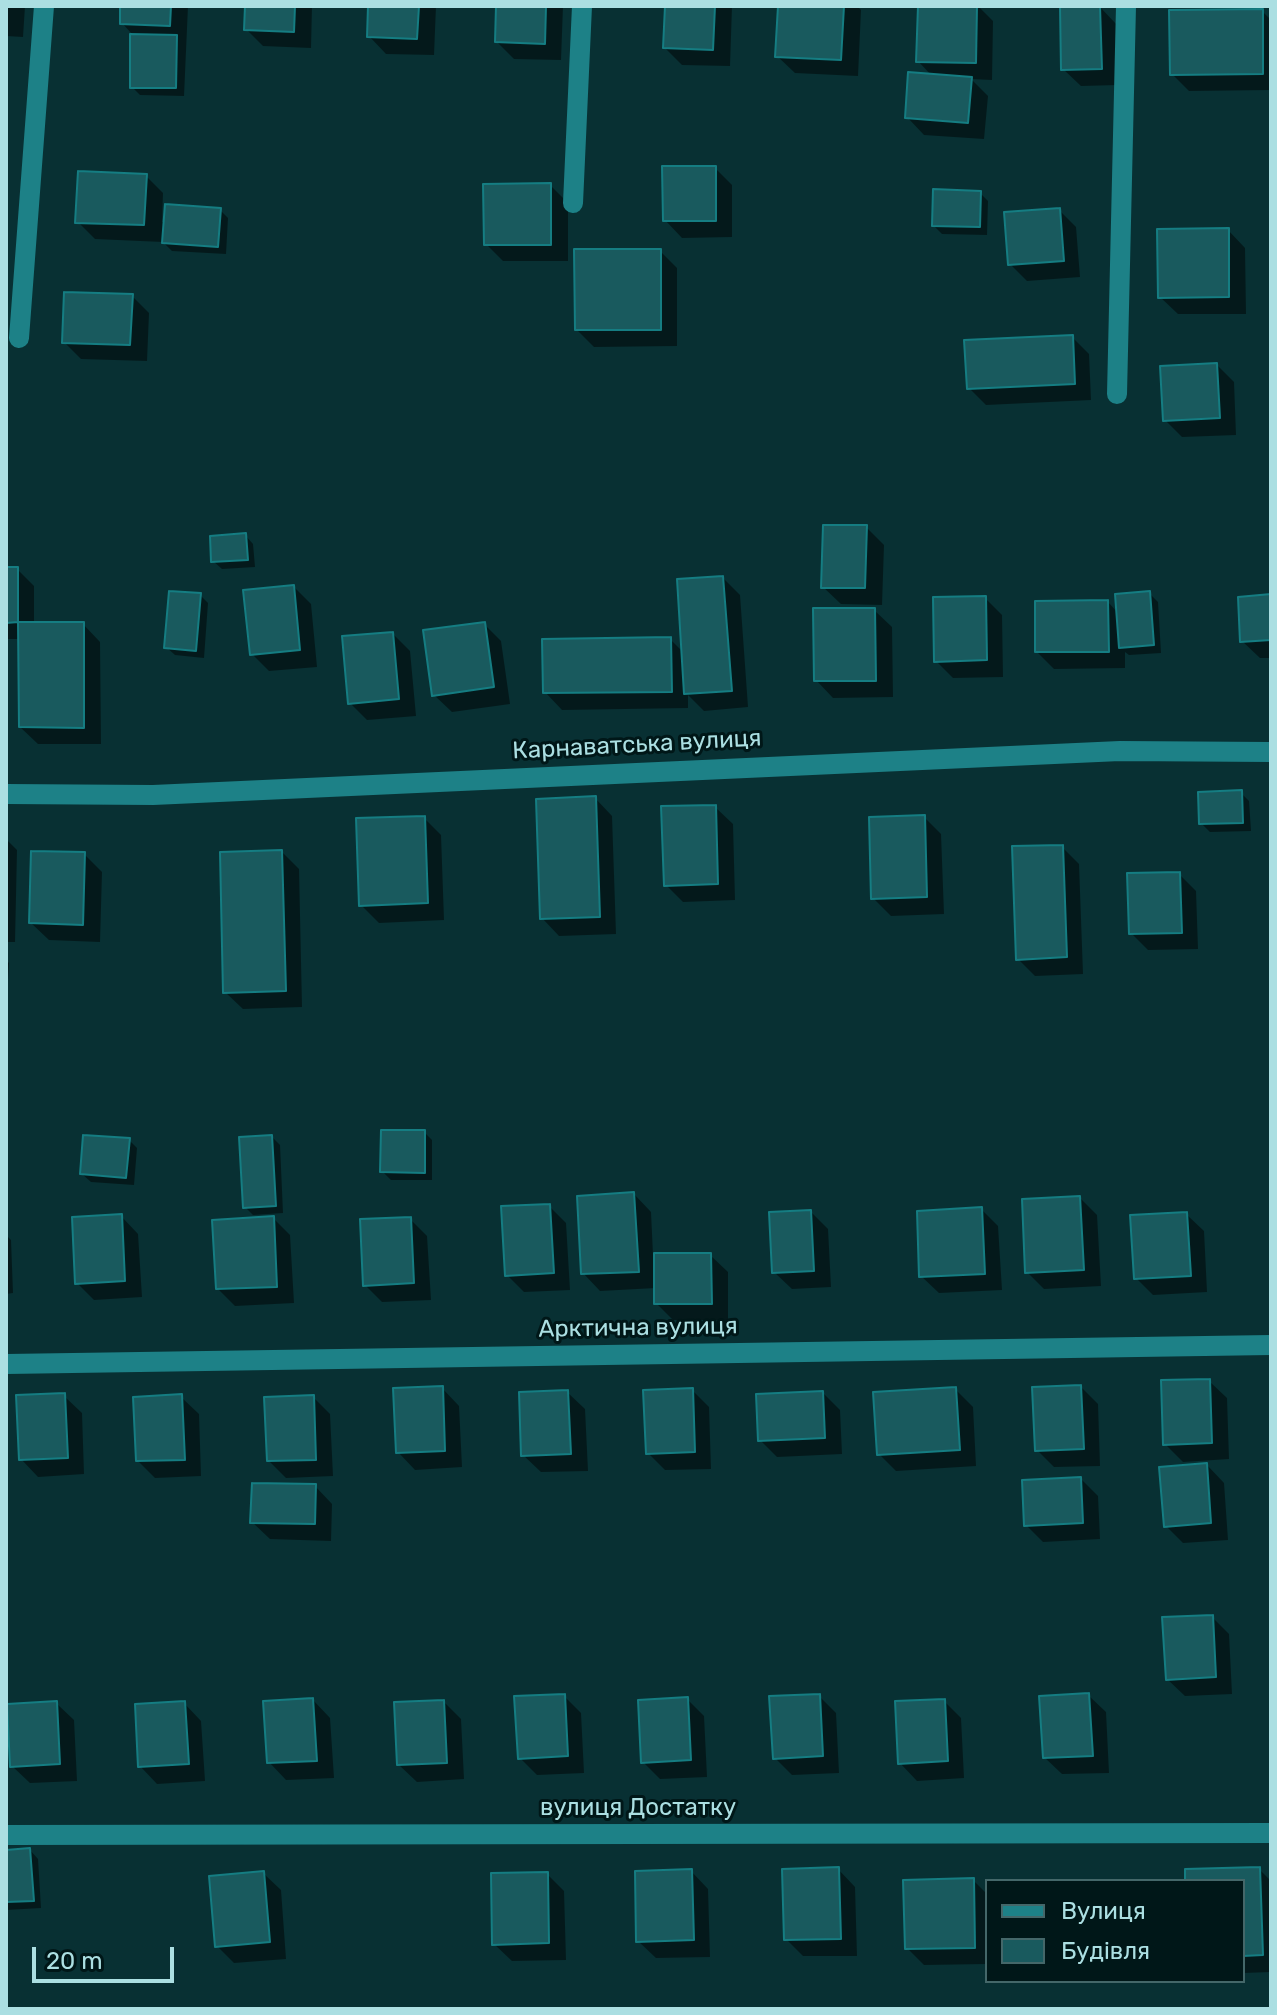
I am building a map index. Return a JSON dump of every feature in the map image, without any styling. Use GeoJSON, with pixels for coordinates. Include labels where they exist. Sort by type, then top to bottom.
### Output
{"type":"FeatureCollection","features":[{"type":"Feature","properties":{"kind":"street"},"geometry":{"type":"LineString","coordinates":[[19,338],[44,6]]}},
{"type":"Feature","properties":{"kind":"street"},"geometry":{"type":"LineString","coordinates":[[573,203],[582,6]]}},
{"type":"Feature","properties":{"kind":"street"},"geometry":{"type":"LineString","coordinates":[[1117,394],[1126,6]]}},
{"type":"Feature","properties":{"kind":"street","name":"Карнаватська вулиця"},"geometry":{"type":"LineString","coordinates":[[6,794],[153,795],[1120,751],[1271,752]]}},
{"type":"Feature","properties":{"kind":"street","name":"Арктична вулиця"},"geometry":{"type":"LineString","coordinates":[[6,1364],[1271,1345]]}},
{"type":"Feature","properties":{"kind":"street","name":"вулиця Достатку"},"geometry":{"type":"LineString","coordinates":[[6,1835],[1271,1833]]}},
{"type":"Feature","properties":{"kind":"building"},"geometry":{"type":"Polygon","coordinates":[[[120,6],[171,6],[170,26],[120,24],[120,6]]]}},
{"type":"Feature","properties":{"kind":"building"},"geometry":{"type":"Polygon","coordinates":[[[245,6],[295,6],[294,32],[244,30],[245,6]]]}},
{"type":"Feature","properties":{"kind":"building"},"geometry":{"type":"Polygon","coordinates":[[[368,6],[419,6],[417,39],[367,37],[368,6]]]}},
{"type":"Feature","properties":{"kind":"building"},"geometry":{"type":"Polygon","coordinates":[[[496,6],[546,6],[545,44],[495,42],[496,6]]]}},
{"type":"Feature","properties":{"kind":"building"},"geometry":{"type":"Polygon","coordinates":[[[665,6],[715,6],[713,50],[663,48],[665,6]]]}},
{"type":"Feature","properties":{"kind":"building"},"geometry":{"type":"Polygon","coordinates":[[[778,6],[844,6],[841,60],[775,57],[778,6]]]}},
{"type":"Feature","properties":{"kind":"building"},"geometry":{"type":"Polygon","coordinates":[[[918,6],[977,6],[976,63],[916,62],[918,6]]]}},
{"type":"Feature","properties":{"kind":"building"},"geometry":{"type":"Polygon","coordinates":[[[1060,6],[1100,6],[1102,69],[1061,70],[1060,6]]]}},
{"type":"Feature","properties":{"kind":"building"},"geometry":{"type":"Polygon","coordinates":[[[1263,9],[1263,74],[1170,75],[1169,10],[1263,9]]]}},
{"type":"Feature","properties":{"kind":"building"},"geometry":{"type":"Polygon","coordinates":[[[130,34],[177,35],[176,88],[130,88],[130,34]]]}},
{"type":"Feature","properties":{"kind":"building"},"geometry":{"type":"Polygon","coordinates":[[[908,72],[972,77],[968,123],[905,118],[908,72]]]}},
{"type":"Feature","properties":{"kind":"building"},"geometry":{"type":"Polygon","coordinates":[[[662,166],[716,166],[716,221],[663,221],[662,166]]]}},
{"type":"Feature","properties":{"kind":"building"},"geometry":{"type":"Polygon","coordinates":[[[78,171],[147,174],[144,225],[75,223],[78,171]]]}},
{"type":"Feature","properties":{"kind":"building"},"geometry":{"type":"Polygon","coordinates":[[[551,183],[551,245],[484,245],[483,184],[551,183]]]}},
{"type":"Feature","properties":{"kind":"building"},"geometry":{"type":"Polygon","coordinates":[[[933,189],[981,191],[980,227],[932,226],[933,189]]]}},
{"type":"Feature","properties":{"kind":"building"},"geometry":{"type":"Polygon","coordinates":[[[165,204],[221,208],[218,247],[162,243],[165,204]]]}},
{"type":"Feature","properties":{"kind":"building"},"geometry":{"type":"Polygon","coordinates":[[[1060,208],[1064,261],[1008,265],[1004,212],[1060,208]]]}},
{"type":"Feature","properties":{"kind":"building"},"geometry":{"type":"Polygon","coordinates":[[[1229,228],[1229,297],[1158,298],[1157,229],[1229,228]]]}},
{"type":"Feature","properties":{"kind":"building"},"geometry":{"type":"Polygon","coordinates":[[[574,249],[661,249],[661,330],[575,330],[574,249]]]}},
{"type":"Feature","properties":{"kind":"building"},"geometry":{"type":"Polygon","coordinates":[[[64,292],[133,294],[130,345],[62,343],[64,292]]]}},
{"type":"Feature","properties":{"kind":"building"},"geometry":{"type":"Polygon","coordinates":[[[1073,335],[1075,384],[967,389],[964,340],[1073,335]]]}},
{"type":"Feature","properties":{"kind":"building"},"geometry":{"type":"Polygon","coordinates":[[[1217,363],[1220,418],[1163,421],[1160,366],[1217,363]]]}},
{"type":"Feature","properties":{"kind":"building"},"geometry":{"type":"Polygon","coordinates":[[[823,525],[867,525],[865,588],[821,588],[823,525]]]}},
{"type":"Feature","properties":{"kind":"building"},"geometry":{"type":"Polygon","coordinates":[[[246,533],[248,560],[211,562],[210,536],[246,533]]]}},
{"type":"Feature","properties":{"kind":"building"},"geometry":{"type":"Polygon","coordinates":[[[6,567],[18,567],[18,622],[6,623],[6,567]]]}},
{"type":"Feature","properties":{"kind":"building"},"geometry":{"type":"Polygon","coordinates":[[[723,576],[732,691],[684,694],[677,579],[723,576]]]}},
{"type":"Feature","properties":{"kind":"building"},"geometry":{"type":"Polygon","coordinates":[[[294,585],[300,650],[250,655],[243,590],[294,585]]]}},
{"type":"Feature","properties":{"kind":"building"},"geometry":{"type":"Polygon","coordinates":[[[169,591],[201,593],[196,651],[164,648],[169,591]]]}},
{"type":"Feature","properties":{"kind":"building"},"geometry":{"type":"Polygon","coordinates":[[[1150,591],[1154,645],[1119,648],[1115,594],[1150,591]]]}},
{"type":"Feature","properties":{"kind":"building"},"geometry":{"type":"Polygon","coordinates":[[[1271,594],[1271,640],[1240,642],[1238,597],[1271,594]]]}},
{"type":"Feature","properties":{"kind":"building"},"geometry":{"type":"Polygon","coordinates":[[[986,596],[987,660],[934,662],[933,597],[986,596]]]}},
{"type":"Feature","properties":{"kind":"building"},"geometry":{"type":"Polygon","coordinates":[[[1108,600],[1109,652],[1035,652],[1035,601],[1108,600]]]}},
{"type":"Feature","properties":{"kind":"building"},"geometry":{"type":"Polygon","coordinates":[[[813,608],[875,608],[876,681],[814,681],[813,608]]]}},
{"type":"Feature","properties":{"kind":"building"},"geometry":{"type":"Polygon","coordinates":[[[18,622],[84,622],[84,728],[19,727],[18,622]]]}},
{"type":"Feature","properties":{"kind":"building"},"geometry":{"type":"Polygon","coordinates":[[[485,622],[494,687],[432,696],[423,630],[485,622]]]}},
{"type":"Feature","properties":{"kind":"building"},"geometry":{"type":"Polygon","coordinates":[[[393,632],[399,699],[348,704],[342,636],[393,632]]]}},
{"type":"Feature","properties":{"kind":"building"},"geometry":{"type":"Polygon","coordinates":[[[671,637],[672,692],[543,693],[542,639],[671,637]]]}},
{"type":"Feature","properties":{"kind":"building"},"geometry":{"type":"Polygon","coordinates":[[[1242,790],[1243,823],[1199,824],[1198,792],[1242,790]]]}},
{"type":"Feature","properties":{"kind":"building"},"geometry":{"type":"Polygon","coordinates":[[[596,796],[600,917],[540,919],[536,799],[596,796]]]}},
{"type":"Feature","properties":{"kind":"building"},"geometry":{"type":"Polygon","coordinates":[[[716,805],[718,884],[664,886],[661,806],[716,805]]]}},
{"type":"Feature","properties":{"kind":"building"},"geometry":{"type":"Polygon","coordinates":[[[925,815],[927,897],[871,899],[869,817],[925,815]]]}},
{"type":"Feature","properties":{"kind":"building"},"geometry":{"type":"Polygon","coordinates":[[[425,816],[428,903],[359,906],[356,818],[425,816]]]}},
{"type":"Feature","properties":{"kind":"building"},"geometry":{"type":"Polygon","coordinates":[[[1063,845],[1067,957],[1016,960],[1012,846],[1063,845]]]}},
{"type":"Feature","properties":{"kind":"building"},"geometry":{"type":"Polygon","coordinates":[[[282,850],[286,991],[223,993],[220,852],[282,850]]]}},
{"type":"Feature","properties":{"kind":"building"},"geometry":{"type":"Polygon","coordinates":[[[31,851],[85,852],[83,925],[29,923],[31,851]]]}},
{"type":"Feature","properties":{"kind":"building"},"geometry":{"type":"Polygon","coordinates":[[[1180,872],[1182,933],[1129,934],[1127,873],[1180,872]]]}},
{"type":"Feature","properties":{"kind":"building"},"geometry":{"type":"Polygon","coordinates":[[[381,1130],[425,1130],[425,1173],[380,1172],[381,1130]]]}},
{"type":"Feature","properties":{"kind":"building"},"geometry":{"type":"Polygon","coordinates":[[[83,1135],[130,1138],[126,1178],[80,1174],[83,1135]]]}},
{"type":"Feature","properties":{"kind":"building"},"geometry":{"type":"Polygon","coordinates":[[[272,1135],[276,1206],[243,1208],[239,1137],[272,1135]]]}},
{"type":"Feature","properties":{"kind":"building"},"geometry":{"type":"Polygon","coordinates":[[[634,1192],[639,1272],[581,1274],[577,1196],[634,1192]]]}},
{"type":"Feature","properties":{"kind":"building"},"geometry":{"type":"Polygon","coordinates":[[[1080,1196],[1084,1270],[1025,1273],[1022,1199],[1080,1196]]]}},
{"type":"Feature","properties":{"kind":"building"},"geometry":{"type":"Polygon","coordinates":[[[550,1204],[554,1273],[505,1276],[501,1206],[550,1204]]]}},
{"type":"Feature","properties":{"kind":"building"},"geometry":{"type":"Polygon","coordinates":[[[982,1207],[985,1274],[919,1277],[917,1211],[982,1207]]]}},
{"type":"Feature","properties":{"kind":"building"},"geometry":{"type":"Polygon","coordinates":[[[811,1210],[814,1271],[772,1273],[769,1212],[811,1210]]]}},
{"type":"Feature","properties":{"kind":"building"},"geometry":{"type":"Polygon","coordinates":[[[1187,1212],[1191,1276],[1134,1279],[1130,1215],[1187,1212]]]}},
{"type":"Feature","properties":{"kind":"building"},"geometry":{"type":"Polygon","coordinates":[[[122,1214],[125,1281],[75,1284],[72,1217],[122,1214]]]}},
{"type":"Feature","properties":{"kind":"building"},"geometry":{"type":"Polygon","coordinates":[[[274,1216],[277,1287],[216,1289],[212,1220],[274,1216]]]}},
{"type":"Feature","properties":{"kind":"building"},"geometry":{"type":"Polygon","coordinates":[[[411,1217],[414,1283],[363,1286],[360,1219],[411,1217]]]}},
{"type":"Feature","properties":{"kind":"building"},"geometry":{"type":"Polygon","coordinates":[[[654,1253],[711,1253],[712,1304],[654,1304],[654,1253]]]}},
{"type":"Feature","properties":{"kind":"building"},"geometry":{"type":"Polygon","coordinates":[[[1210,1379],[1212,1443],[1163,1445],[1161,1380],[1210,1379]]]}},
{"type":"Feature","properties":{"kind":"building"},"geometry":{"type":"Polygon","coordinates":[[[1081,1385],[1084,1449],[1035,1451],[1032,1387],[1081,1385]]]}},
{"type":"Feature","properties":{"kind":"building"},"geometry":{"type":"Polygon","coordinates":[[[443,1386],[445,1451],[396,1453],[393,1388],[443,1386]]]}},
{"type":"Feature","properties":{"kind":"building"},"geometry":{"type":"Polygon","coordinates":[[[956,1387],[960,1450],[877,1455],[873,1392],[956,1387]]]}},
{"type":"Feature","properties":{"kind":"building"},"geometry":{"type":"Polygon","coordinates":[[[693,1388],[695,1452],[646,1454],[643,1390],[693,1388]]]}},
{"type":"Feature","properties":{"kind":"building"},"geometry":{"type":"Polygon","coordinates":[[[568,1390],[571,1454],[521,1456],[519,1392],[568,1390]]]}},
{"type":"Feature","properties":{"kind":"building"},"geometry":{"type":"Polygon","coordinates":[[[823,1391],[825,1438],[758,1441],[756,1394],[823,1391]]]}},
{"type":"Feature","properties":{"kind":"building"},"geometry":{"type":"Polygon","coordinates":[[[65,1393],[68,1458],[19,1460],[16,1395],[65,1393]]]}},
{"type":"Feature","properties":{"kind":"building"},"geometry":{"type":"Polygon","coordinates":[[[182,1394],[185,1460],[136,1461],[133,1397],[182,1394]]]}},
{"type":"Feature","properties":{"kind":"building"},"geometry":{"type":"Polygon","coordinates":[[[314,1395],[316,1460],[267,1461],[264,1397],[314,1395]]]}},
{"type":"Feature","properties":{"kind":"building"},"geometry":{"type":"Polygon","coordinates":[[[1207,1463],[1211,1523],[1164,1527],[1159,1467],[1207,1463]]]}},
{"type":"Feature","properties":{"kind":"building"},"geometry":{"type":"Polygon","coordinates":[[[1081,1477],[1083,1523],[1024,1526],[1022,1480],[1081,1477]]]}},
{"type":"Feature","properties":{"kind":"building"},"geometry":{"type":"Polygon","coordinates":[[[252,1483],[316,1484],[315,1524],[250,1523],[252,1483]]]}},
{"type":"Feature","properties":{"kind":"building"},"geometry":{"type":"Polygon","coordinates":[[[1213,1615],[1216,1677],[1166,1680],[1162,1617],[1213,1615]]]}},
{"type":"Feature","properties":{"kind":"building"},"geometry":{"type":"Polygon","coordinates":[[[1089,1693],[1093,1756],[1043,1758],[1039,1696],[1089,1693]]]}},
{"type":"Feature","properties":{"kind":"building"},"geometry":{"type":"Polygon","coordinates":[[[565,1694],[568,1756],[518,1759],[514,1696],[565,1694]]]}},
{"type":"Feature","properties":{"kind":"building"},"geometry":{"type":"Polygon","coordinates":[[[820,1694],[823,1756],[773,1759],[769,1696],[820,1694]]]}},
{"type":"Feature","properties":{"kind":"building"},"geometry":{"type":"Polygon","coordinates":[[[688,1697],[691,1760],[641,1763],[638,1700],[688,1697]]]}},
{"type":"Feature","properties":{"kind":"building"},"geometry":{"type":"Polygon","coordinates":[[[313,1698],[317,1761],[267,1763],[263,1701],[313,1698]]]}},
{"type":"Feature","properties":{"kind":"building"},"geometry":{"type":"Polygon","coordinates":[[[945,1699],[948,1761],[898,1764],[895,1701],[945,1699]]]}},
{"type":"Feature","properties":{"kind":"building"},"geometry":{"type":"Polygon","coordinates":[[[444,1700],[447,1763],[397,1765],[394,1702],[444,1700]]]}},
{"type":"Feature","properties":{"kind":"building"},"geometry":{"type":"Polygon","coordinates":[[[57,1701],[60,1764],[10,1767],[7,1704],[57,1701]]]}},
{"type":"Feature","properties":{"kind":"building"},"geometry":{"type":"Polygon","coordinates":[[[185,1701],[189,1764],[138,1767],[135,1704],[185,1701]]]}},
{"type":"Feature","properties":{"kind":"building"},"geometry":{"type":"Polygon","coordinates":[[[30,1848],[34,1901],[6,1902],[6,1850],[30,1848]]]}},
{"type":"Feature","properties":{"kind":"building"},"geometry":{"type":"Polygon","coordinates":[[[839,1867],[841,1939],[784,1940],[782,1869],[839,1867]]]}},
{"type":"Feature","properties":{"kind":"building"},"geometry":{"type":"Polygon","coordinates":[[[1260,1867],[1263,1955],[1245,1956],[1245,1879],[1185,1879],[1185,1869],[1260,1867]]]}},
{"type":"Feature","properties":{"kind":"building"},"geometry":{"type":"Polygon","coordinates":[[[692,1869],[694,1940],[636,1942],[635,1871],[692,1869]]]}},
{"type":"Feature","properties":{"kind":"building"},"geometry":{"type":"Polygon","coordinates":[[[264,1871],[270,1942],[215,1947],[209,1876],[264,1871]]]}},
{"type":"Feature","properties":{"kind":"building"},"geometry":{"type":"Polygon","coordinates":[[[548,1872],[549,1943],[492,1945],[491,1873],[548,1872]]]}},
{"type":"Feature","properties":{"kind":"building"},"geometry":{"type":"Polygon","coordinates":[[[974,1878],[975,1948],[905,1949],[903,1880],[974,1878]]]}}]}
